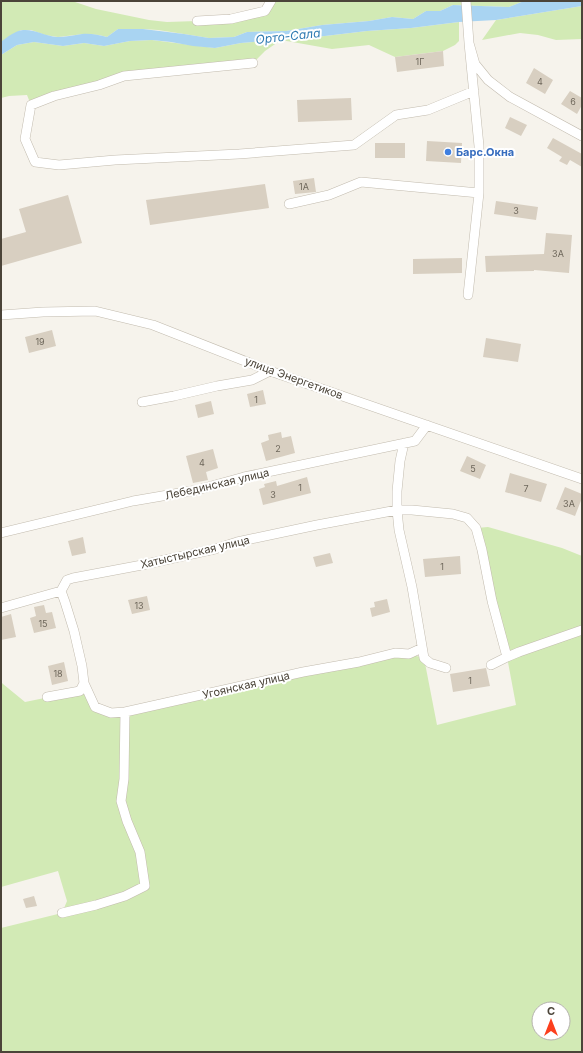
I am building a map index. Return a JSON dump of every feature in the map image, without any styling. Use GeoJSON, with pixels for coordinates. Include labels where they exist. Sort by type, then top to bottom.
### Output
{"type":"FeatureCollection","features":[{"type":"Feature","properties":{"kind":"street"},"geometry":{"type":"LineString","coordinates":[[197,21],[231,19],[265,11],[271,1]]}},
{"type":"Feature","properties":{"kind":"street"},"geometry":{"type":"LineString","coordinates":[[466,1],[479,146],[479,193],[468,295]]}},
{"type":"Feature","properties":{"kind":"street"},"geometry":{"type":"LineString","coordinates":[[469,44],[475,64],[488,80],[510,98],[582,136]]}},
{"type":"Feature","properties":{"kind":"street"},"geometry":{"type":"LineString","coordinates":[[253,63],[124,76],[99,85],[54,96],[31,105],[25,139],[35,162],[59,165],[115,160],[239,154],[354,145],[396,115],[428,110],[474,91]]}},
{"type":"Feature","properties":{"kind":"street"},"geometry":{"type":"LineString","coordinates":[[289,204],[329,195],[361,182],[479,193]]}},
{"type":"Feature","properties":{"kind":"street","name":"улица Энергетиков"},"geometry":{"type":"LineString","coordinates":[[1,315],[43,312],[95,311],[153,325],[270,371],[582,479]]}},
{"type":"Feature","properties":{"kind":"street"},"geometry":{"type":"LineString","coordinates":[[142,402],[252,380],[270,371]]}},
{"type":"Feature","properties":{"kind":"street","name":"Лебединская улица"},"geometry":{"type":"LineString","coordinates":[[1,533],[133,502],[197,490],[244,477],[415,441],[427,425]]}},
{"type":"Feature","properties":{"kind":"street"},"geometry":{"type":"LineString","coordinates":[[404,443],[400,461],[397,492],[399,530],[412,587],[424,658],[430,663],[446,668]]}},
{"type":"Feature","properties":{"kind":"street","name":"Хатыстырская улица"},"geometry":{"type":"LineString","coordinates":[[1,608],[61,591],[67,580],[73,578],[142,565],[215,549],[237,542],[317,525],[397,510],[412,510],[453,514],[467,518],[476,528],[498,626],[507,657]]}},
{"type":"Feature","properties":{"kind":"street","name":"Угоянская улица"},"geometry":{"type":"LineString","coordinates":[[61,591],[74,631],[82,666],[84,683],[94,707],[111,713],[125,712],[395,653],[409,654],[422,648]]}},
{"type":"Feature","properties":{"kind":"street"},"geometry":{"type":"LineString","coordinates":[[491,665],[518,652],[582,630]]}},
{"type":"Feature","properties":{"kind":"street"},"geometry":{"type":"LineString","coordinates":[[47,697],[80,691],[84,683]]}},
{"type":"Feature","properties":{"kind":"street"},"geometry":{"type":"LineString","coordinates":[[62,913],[96,905],[124,896],[144,886],[140,852],[120,801],[124,780],[125,712]]}},
{"type":"Feature","properties":{"kind":"green space"},"geometry":{"type":"Polygon","coordinates":[[[1,1],[72,1],[96,9],[149,20],[167,22],[197,21],[265,11],[271,1],[524,1],[509,7],[453,5],[440,11],[426,11],[413,19],[392,17],[369,21],[322,25],[286,31],[247,32],[234,37],[209,38],[158,30],[118,29],[107,37],[84,34],[58,37],[45,35],[31,30],[21,30],[1,42],[1,1]]]}},
{"type":"Feature","properties":{"kind":"green space"},"geometry":{"type":"Polygon","coordinates":[[[582,6],[582,39],[556,40],[538,35],[520,33],[482,40],[496,20],[582,6]]]}},
{"type":"Feature","properties":{"kind":"green space"},"geometry":{"type":"Polygon","coordinates":[[[459,22],[459,41],[455,45],[443,51],[395,57],[369,45],[332,49],[281,40],[265,51],[253,63],[124,76],[31,105],[27,95],[1,98],[1,55],[17,45],[34,42],[63,46],[84,43],[104,46],[130,41],[152,40],[215,48],[241,43],[411,28],[459,22]]]}},
{"type":"Feature","properties":{"kind":"green space"},"geometry":{"type":"Polygon","coordinates":[[[488,527],[562,548],[582,556],[582,1052],[1,1052],[1,928],[62,913],[67,901],[58,871],[1,887],[1,682],[25,702],[79,691],[84,683],[95,707],[111,713],[409,654],[424,658],[437,725],[516,705],[507,657],[476,528],[488,527]]]}},
{"type":"Feature","properties":{"kind":"water","name":"Орто-Сала"},"geometry":{"type":"Polygon","coordinates":[[[524,1],[582,1],[582,6],[496,20],[459,22],[411,28],[241,43],[215,48],[152,40],[130,41],[104,46],[84,43],[63,46],[34,42],[17,45],[1,55],[1,42],[8,36],[23,30],[57,37],[94,34],[107,37],[118,29],[143,29],[209,38],[234,37],[247,32],[286,31],[322,25],[369,21],[392,17],[413,19],[426,11],[440,11],[453,5],[509,7],[524,1]]]}},
{"type":"Feature","properties":{"kind":"building"},"geometry":{"type":"Polygon","coordinates":[[[443,51],[444,66],[397,72],[395,57],[443,51]]]}},
{"type":"Feature","properties":{"kind":"building"},"geometry":{"type":"Polygon","coordinates":[[[534,68],[553,80],[545,94],[526,83],[534,68]]]}},
{"type":"Feature","properties":{"kind":"building"},"geometry":{"type":"Polygon","coordinates":[[[570,91],[582,98],[582,105],[577,114],[561,104],[570,91]]]}},
{"type":"Feature","properties":{"kind":"building"},"geometry":{"type":"Polygon","coordinates":[[[351,98],[352,120],[298,122],[297,100],[351,98]]]}},
{"type":"Feature","properties":{"kind":"building"},"geometry":{"type":"Polygon","coordinates":[[[510,117],[527,125],[521,136],[505,128],[510,117]]]}},
{"type":"Feature","properties":{"kind":"building"},"geometry":{"type":"Polygon","coordinates":[[[553,138],[582,154],[582,167],[570,160],[567,165],[559,161],[562,157],[547,148],[553,138]]]}},
{"type":"Feature","properties":{"kind":"building"},"geometry":{"type":"Polygon","coordinates":[[[427,141],[462,143],[461,163],[426,161],[427,141]]]}},
{"type":"Feature","properties":{"kind":"building"},"geometry":{"type":"Polygon","coordinates":[[[375,143],[405,143],[405,158],[375,158],[375,143]]]}},
{"type":"Feature","properties":{"kind":"building"},"geometry":{"type":"Polygon","coordinates":[[[314,178],[316,192],[295,194],[293,181],[314,178]]]}},
{"type":"Feature","properties":{"kind":"building"},"geometry":{"type":"Polygon","coordinates":[[[265,184],[269,208],[150,225],[146,200],[265,184]]]}},
{"type":"Feature","properties":{"kind":"building"},"geometry":{"type":"Polygon","coordinates":[[[68,195],[82,243],[1,266],[1,239],[26,232],[19,209],[68,195]]]}},
{"type":"Feature","properties":{"kind":"building"},"geometry":{"type":"Polygon","coordinates":[[[496,201],[538,207],[536,220],[494,214],[496,201]]]}},
{"type":"Feature","properties":{"kind":"building"},"geometry":{"type":"Polygon","coordinates":[[[546,233],[572,235],[569,273],[534,270],[486,272],[485,256],[544,254],[546,233]]]}},
{"type":"Feature","properties":{"kind":"building"},"geometry":{"type":"Polygon","coordinates":[[[462,258],[462,273],[413,274],[413,259],[462,258]]]}},
{"type":"Feature","properties":{"kind":"building"},"geometry":{"type":"Polygon","coordinates":[[[52,330],[56,346],[29,353],[25,337],[52,330]]]}},
{"type":"Feature","properties":{"kind":"building"},"geometry":{"type":"Polygon","coordinates":[[[486,338],[521,344],[518,362],[483,357],[486,338]]]}},
{"type":"Feature","properties":{"kind":"building"},"geometry":{"type":"Polygon","coordinates":[[[263,390],[266,404],[250,407],[247,394],[263,390]]]}},
{"type":"Feature","properties":{"kind":"building"},"geometry":{"type":"Polygon","coordinates":[[[211,401],[214,414],[198,418],[195,405],[211,401]]]}},
{"type":"Feature","properties":{"kind":"building"},"geometry":{"type":"Polygon","coordinates":[[[281,432],[282,438],[291,436],[295,453],[266,461],[261,443],[269,440],[268,435],[281,432]]]}},
{"type":"Feature","properties":{"kind":"building"},"geometry":{"type":"Polygon","coordinates":[[[213,449],[218,468],[206,472],[208,480],[193,483],[186,456],[213,449]]]}},
{"type":"Feature","properties":{"kind":"building"},"geometry":{"type":"Polygon","coordinates":[[[467,456],[486,465],[480,479],[460,471],[467,456]]]}},
{"type":"Feature","properties":{"kind":"building"},"geometry":{"type":"Polygon","coordinates":[[[510,473],[547,484],[541,502],[505,492],[510,473]]]}},
{"type":"Feature","properties":{"kind":"building"},"geometry":{"type":"Polygon","coordinates":[[[307,477],[311,493],[263,505],[259,489],[265,487],[264,484],[276,481],[277,486],[307,477]]]}},
{"type":"Feature","properties":{"kind":"building"},"geometry":{"type":"Polygon","coordinates":[[[565,487],[582,494],[582,498],[575,516],[556,509],[565,487]]]}},
{"type":"Feature","properties":{"kind":"building"},"geometry":{"type":"Polygon","coordinates":[[[83,537],[86,553],[72,556],[68,541],[83,537]]]}},
{"type":"Feature","properties":{"kind":"building"},"geometry":{"type":"Polygon","coordinates":[[[330,553],[333,563],[316,567],[313,557],[330,553]]]}},
{"type":"Feature","properties":{"kind":"building"},"geometry":{"type":"Polygon","coordinates":[[[460,556],[461,574],[425,577],[423,559],[460,556]]]}},
{"type":"Feature","properties":{"kind":"building"},"geometry":{"type":"Polygon","coordinates":[[[147,596],[150,610],[132,614],[128,600],[147,596]]]}},
{"type":"Feature","properties":{"kind":"building"},"geometry":{"type":"Polygon","coordinates":[[[387,599],[390,612],[372,617],[370,608],[375,607],[374,602],[387,599]]]}},
{"type":"Feature","properties":{"kind":"building"},"geometry":{"type":"Polygon","coordinates":[[[44,605],[46,613],[52,612],[56,628],[34,633],[30,618],[36,616],[34,607],[44,605]]]}},
{"type":"Feature","properties":{"kind":"building"},"geometry":{"type":"Polygon","coordinates":[[[11,614],[16,637],[1,640],[1,617],[11,614]]]}},
{"type":"Feature","properties":{"kind":"building"},"geometry":{"type":"Polygon","coordinates":[[[64,662],[68,681],[52,685],[48,666],[64,662]]]}},
{"type":"Feature","properties":{"kind":"building"},"geometry":{"type":"Polygon","coordinates":[[[486,668],[490,686],[453,692],[450,674],[486,668]]]}},
{"type":"Feature","properties":{"kind":"building"},"geometry":{"type":"Polygon","coordinates":[[[34,896],[37,906],[26,908],[23,899],[34,896]]]}},
{"type":"Feature","properties":{"kind":"place","name":"Барс.Окна"},"geometry":{"type":"Point","coordinates":[448,152]}}]}
